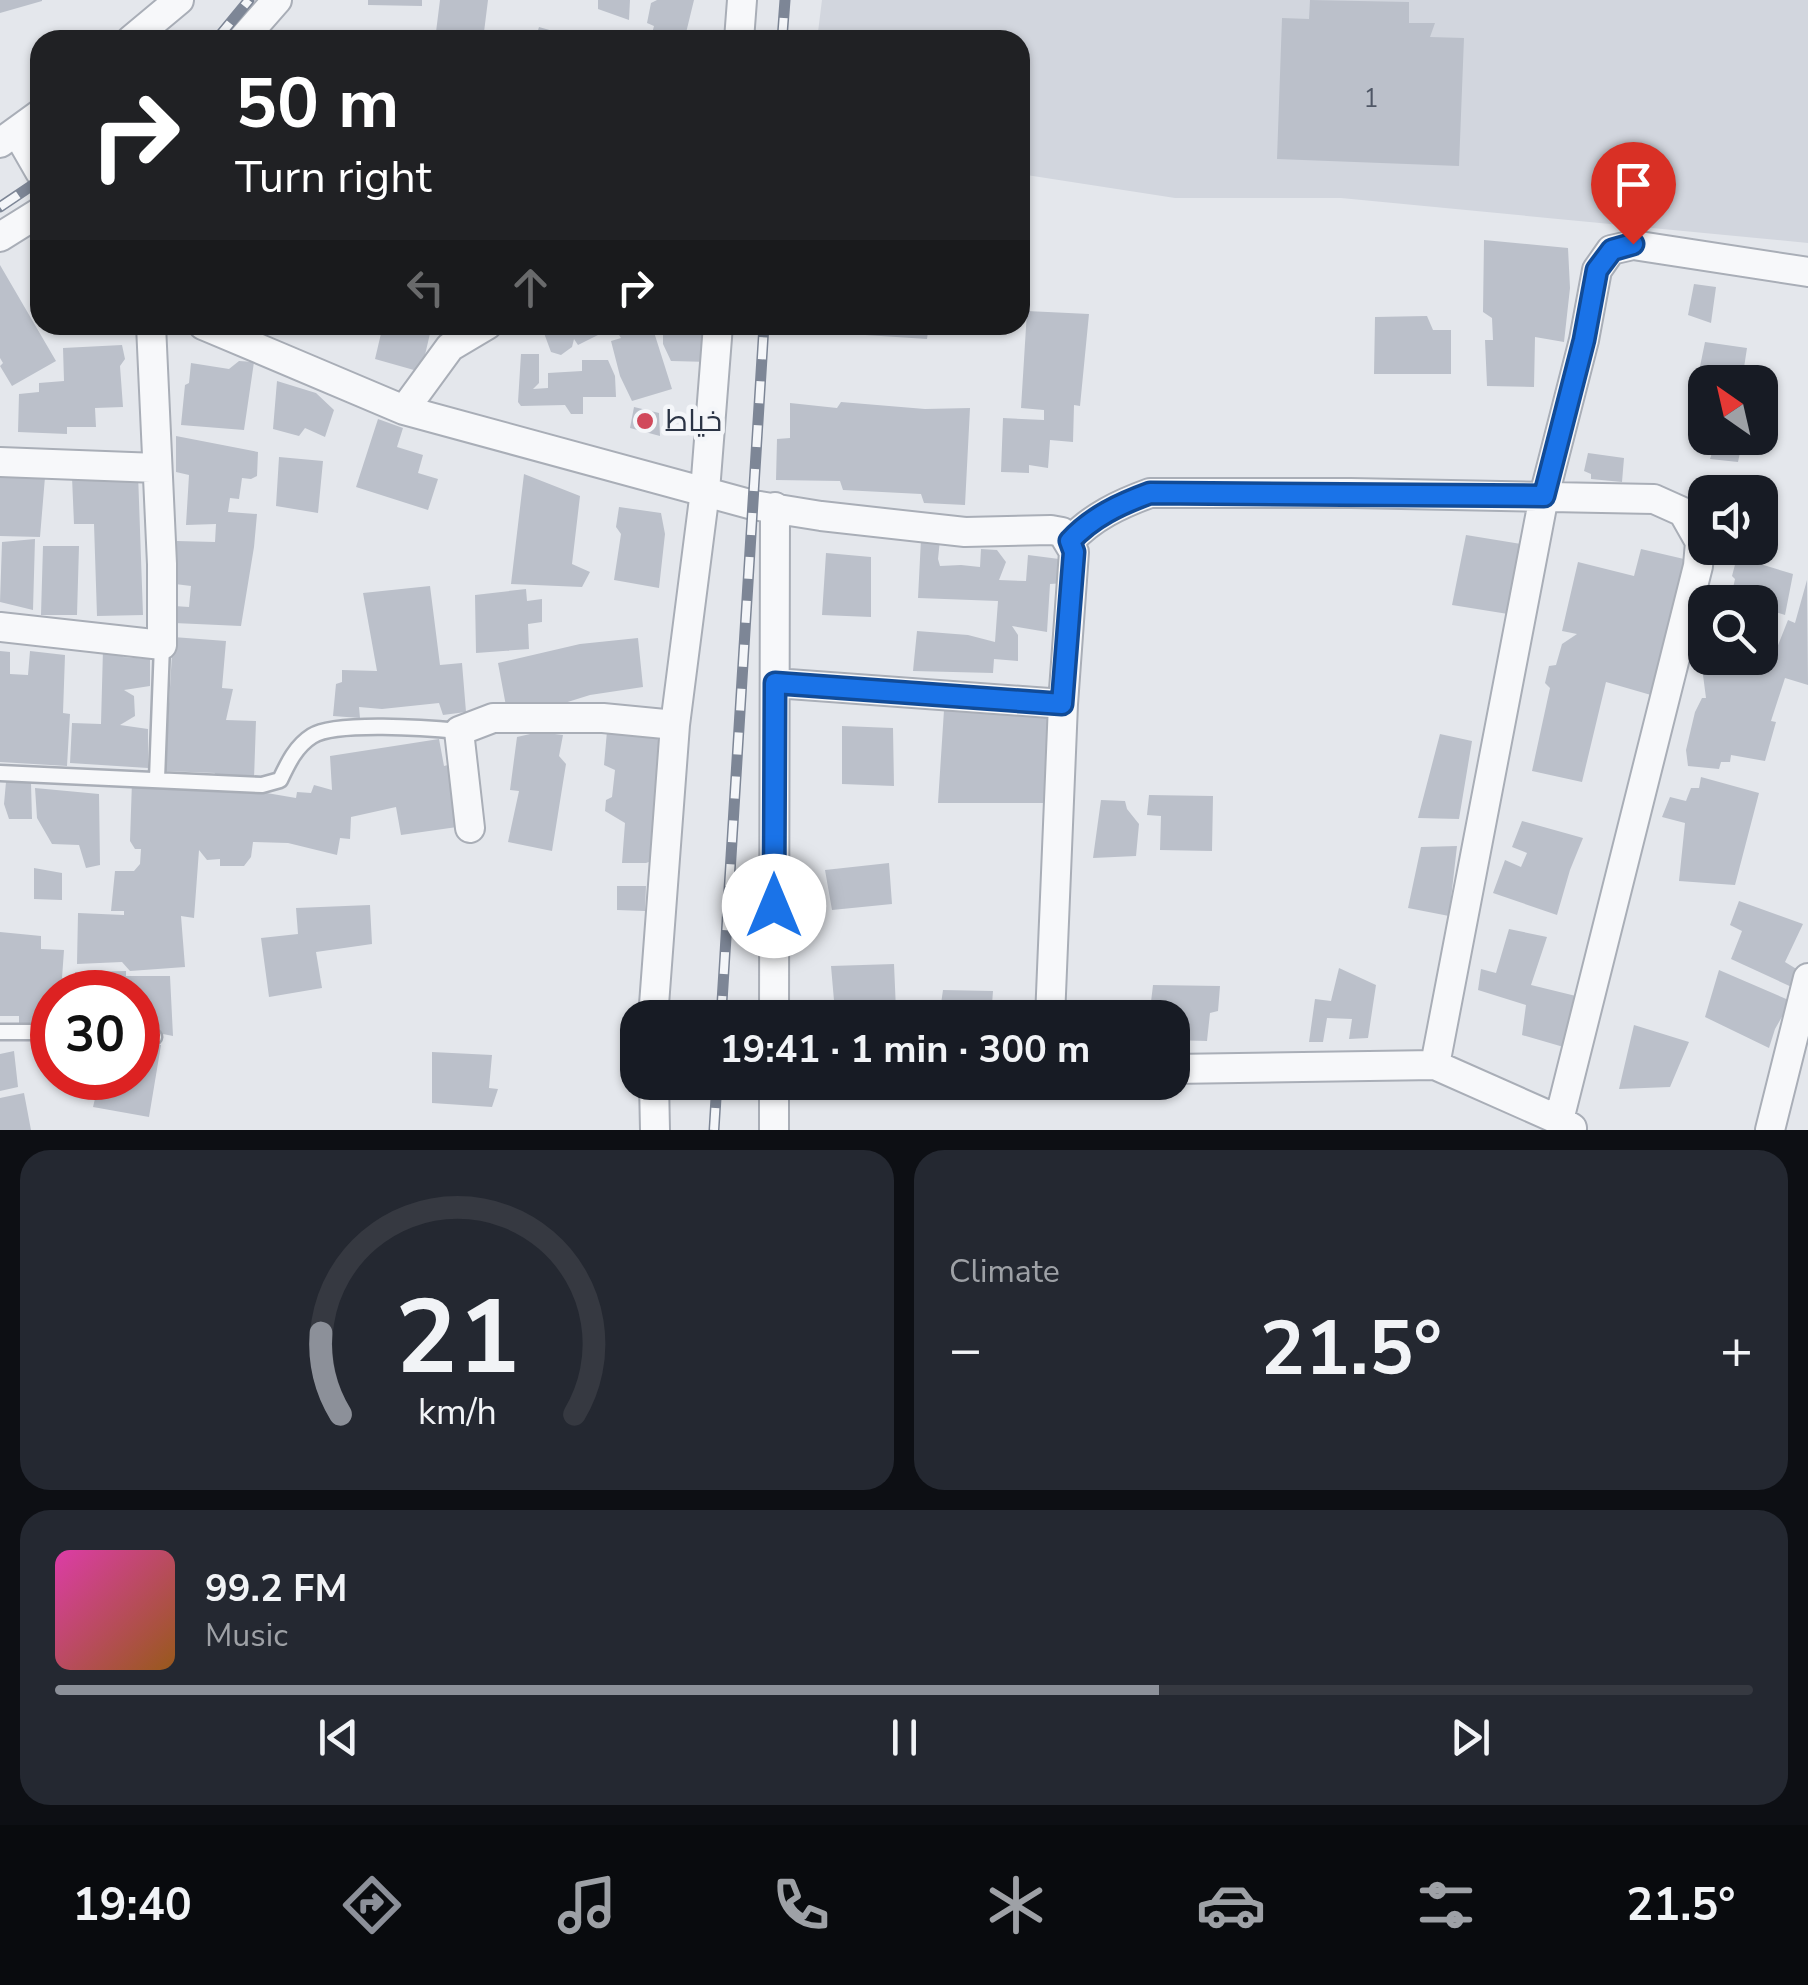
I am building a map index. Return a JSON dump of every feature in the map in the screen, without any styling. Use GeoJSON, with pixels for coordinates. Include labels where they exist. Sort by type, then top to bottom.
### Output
{"type":"FeatureCollection","features":[{"type":"Feature","properties":{"kind":"street"},"geometry":{"type":"LineString","coordinates":[[143,30],[179,0]]}},
{"type":"Feature","properties":{"kind":"street"},"geometry":{"type":"LineString","coordinates":[[251,30],[277,0]]}},
{"type":"Feature","properties":{"kind":"street"},"geometry":{"type":"LineString","coordinates":[[740,30],[742,0]]}},
{"type":"Feature","properties":{"kind":"street"},"geometry":{"type":"LineString","coordinates":[[30,122],[9,138],[30,161]]}},
{"type":"Feature","properties":{"kind":"street"},"geometry":{"type":"LineString","coordinates":[[0,237],[30,218]]}},
{"type":"Feature","properties":{"kind":"street"},"geometry":{"type":"LineString","coordinates":[[1435,1064],[1544,496],[1584,340],[1597,270],[1612,250],[1633,244],[1808,272]]}},
{"type":"Feature","properties":{"kind":"street"},"geometry":{"type":"LineString","coordinates":[[0,628],[162,645],[151,335]]}},
{"type":"Feature","properties":{"kind":"street"},"geometry":{"type":"LineString","coordinates":[[227,335],[404,410],[753,505],[965,532],[1062,532],[1074,552],[1062,704],[1051,1000]]}},
{"type":"Feature","properties":{"kind":"street"},"geometry":{"type":"LineString","coordinates":[[404,410],[450,347],[470,335]]}},
{"type":"Feature","properties":{"kind":"street"},"geometry":{"type":"LineString","coordinates":[[655,1000],[676,725],[705,492],[717,335]]}},
{"type":"Feature","properties":{"kind":"street"},"geometry":{"type":"LineString","coordinates":[[0,462],[157,468]]}},
{"type":"Feature","properties":{"kind":"street"},"geometry":{"type":"LineString","coordinates":[[1070,541],[1096,518],[1150,493],[1654,499],[1683,512],[1700,542],[1698,566],[1567,1125],[1435,1064],[1190,1069]]}},
{"type":"Feature","properties":{"kind":"street"},"geometry":{"type":"LineString","coordinates":[[774,1000],[775,508]]}},
{"type":"Feature","properties":{"kind":"street"},"geometry":{"type":"LineString","coordinates":[[775,683],[1062,704]]}},
{"type":"Feature","properties":{"kind":"street"},"geometry":{"type":"LineString","coordinates":[[470,828],[459,730],[493,718],[603,718],[676,725]]}},
{"type":"Feature","properties":{"kind":"street"},"geometry":{"type":"LineString","coordinates":[[1770,1130],[1808,978]]}},
{"type":"Feature","properties":{"kind":"street"},"geometry":{"type":"LineString","coordinates":[[654,1100],[655,1130]]}},
{"type":"Feature","properties":{"kind":"street"},"geometry":{"type":"LineString","coordinates":[[774,1100],[774,1130]]}},
{"type":"Feature","properties":{"kind":"lane"},"geometry":{"type":"LineString","coordinates":[[158,779],[162,645]]}},
{"type":"Feature","properties":{"kind":"lane"},"geometry":{"type":"LineString","coordinates":[[0,773],[262,785],[280,780],[298,748],[328,730],[416,726],[459,730]]}},
{"type":"Feature","properties":{"kind":"lane"},"geometry":{"type":"LineString","coordinates":[[0,1032],[30,1032]]}},
{"type":"Feature","properties":{"kind":"shaded area"},"geometry":{"type":"Polygon","coordinates":[[[822,0],[1808,0],[1808,243],[1341,198],[1175,198],[1030,176],[1030,30],[818,30],[822,0]]]}},
{"type":"Feature","properties":{"kind":"building"},"geometry":{"type":"Polygon","coordinates":[[[0,0],[42,0],[42,1],[0,13],[0,0]]]}},
{"type":"Feature","properties":{"kind":"building"},"geometry":{"type":"Polygon","coordinates":[[[368,0],[422,0],[422,6],[368,5],[368,0]]]}},
{"type":"Feature","properties":{"kind":"building"},"geometry":{"type":"Polygon","coordinates":[[[440,0],[488,0],[484,30],[436,30],[440,0]]]}},
{"type":"Feature","properties":{"kind":"building"},"geometry":{"type":"Polygon","coordinates":[[[598,0],[630,0],[629,20],[598,9],[598,0]]]}},
{"type":"Feature","properties":{"kind":"building"},"geometry":{"type":"Polygon","coordinates":[[[694,0],[687,30],[653,30],[654,26],[647,23],[651,3],[694,0]]]}},
{"type":"Feature","properties":{"kind":"building"},"geometry":{"type":"Polygon","coordinates":[[[1310,0],[1409,2],[1409,23],[1435,23],[1430,37],[1464,38],[1459,166],[1277,159],[1282,18],[1309,19],[1310,0]]]}},
{"type":"Feature","properties":{"kind":"building"},"geometry":{"type":"Polygon","coordinates":[[[1484,240],[1568,248],[1570,288],[1564,342],[1535,337],[1534,387],[1487,386],[1485,340],[1493,340],[1492,318],[1483,312],[1484,240]]]}},
{"type":"Feature","properties":{"kind":"building"},"geometry":{"type":"Polygon","coordinates":[[[0,265],[30,316],[30,335],[41,335],[56,361],[12,386],[0,366],[0,265]]]}},
{"type":"Feature","properties":{"kind":"building"},"geometry":{"type":"Polygon","coordinates":[[[1694,284],[1716,287],[1711,323],[1688,315],[1694,284]]]}},
{"type":"Feature","properties":{"kind":"building"},"geometry":{"type":"Polygon","coordinates":[[[1030,311],[1089,314],[1080,406],[1074,405],[1073,442],[1050,440],[1048,468],[1029,465],[1029,473],[1001,472],[1003,418],[1044,420],[1044,410],[1021,408],[1030,311]]]}},
{"type":"Feature","properties":{"kind":"building"},"geometry":{"type":"Polygon","coordinates":[[[1427,316],[1433,330],[1451,330],[1451,374],[1374,374],[1375,317],[1427,316]]]}},
{"type":"Feature","properties":{"kind":"building"},"geometry":{"type":"Polygon","coordinates":[[[381,335],[430,335],[421,372],[375,359],[381,335]]]}},
{"type":"Feature","properties":{"kind":"building"},"geometry":{"type":"Polygon","coordinates":[[[545,335],[598,335],[578,345],[574,339],[572,347],[561,355],[551,352],[545,335]]]}},
{"type":"Feature","properties":{"kind":"building"},"geometry":{"type":"Polygon","coordinates":[[[619,335],[655,335],[672,389],[632,401],[620,376],[611,341],[621,338],[619,335]]]}},
{"type":"Feature","properties":{"kind":"building"},"geometry":{"type":"Polygon","coordinates":[[[663,335],[710,335],[710,362],[671,361],[663,335]]]}},
{"type":"Feature","properties":{"kind":"building"},"geometry":{"type":"Polygon","coordinates":[[[865,335],[928,335],[927,339],[865,335]]]}},
{"type":"Feature","properties":{"kind":"building"},"geometry":{"type":"Polygon","coordinates":[[[1705,342],[1747,348],[1744,365],[1700,365],[1705,342]]]}},
{"type":"Feature","properties":{"kind":"building"},"geometry":{"type":"Polygon","coordinates":[[[122,345],[123,407],[95,408],[96,427],[67,427],[67,434],[18,432],[19,394],[39,392],[39,383],[64,381],[63,348],[122,345]]]}},
{"type":"Feature","properties":{"kind":"building"},"geometry":{"type":"Polygon","coordinates":[[[521,354],[539,354],[539,383],[533,389],[548,388],[548,373],[582,371],[582,360],[608,360],[615,376],[616,397],[583,397],[583,414],[571,414],[565,405],[521,406],[521,354]]]}},
{"type":"Feature","properties":{"kind":"building"},"geometry":{"type":"Polygon","coordinates":[[[239,361],[254,362],[244,430],[181,425],[191,363],[229,369],[239,361]]]}},
{"type":"Feature","properties":{"kind":"building"},"geometry":{"type":"Polygon","coordinates":[[[277,381],[316,393],[334,410],[325,437],[305,428],[299,436],[273,429],[277,381]]]}},
{"type":"Feature","properties":{"kind":"building"},"geometry":{"type":"Polygon","coordinates":[[[841,402],[925,409],[970,408],[965,505],[924,503],[921,494],[843,490],[840,481],[776,480],[777,439],[790,438],[790,403],[837,408],[841,402]]]}},
{"type":"Feature","properties":{"kind":"building","name":"خياط"},"geometry":{"type":"Polygon","coordinates":[[[634,407],[659,413],[660,436],[630,428],[634,407]]]}},
{"type":"Feature","properties":{"kind":"building"},"geometry":{"type":"Polygon","coordinates":[[[378,419],[403,428],[397,447],[423,455],[418,473],[438,479],[428,510],[356,487],[378,419]]]}},
{"type":"Feature","properties":{"kind":"building"},"geometry":{"type":"Polygon","coordinates":[[[176,436],[258,452],[257,476],[242,478],[239,499],[230,498],[228,512],[257,514],[241,626],[174,623],[174,606],[189,607],[191,586],[175,584],[177,541],[215,542],[216,524],[186,525],[189,475],[176,472],[176,436]]]}},
{"type":"Feature","properties":{"kind":"building"},"geometry":{"type":"Polygon","coordinates":[[[1588,453],[1624,458],[1622,482],[1591,479],[1591,474],[1584,471],[1588,453]]]}},
{"type":"Feature","properties":{"kind":"building"},"geometry":{"type":"Polygon","coordinates":[[[1711,455],[1739,455],[1738,462],[1710,459],[1711,455]]]}},
{"type":"Feature","properties":{"kind":"building"},"geometry":{"type":"Polygon","coordinates":[[[279,457],[323,461],[318,513],[276,506],[279,457]]]}},
{"type":"Feature","properties":{"kind":"building"},"geometry":{"type":"Polygon","coordinates":[[[138,473],[143,615],[97,616],[94,524],[74,524],[72,477],[138,473]]]}},
{"type":"Feature","properties":{"kind":"building"},"geometry":{"type":"Polygon","coordinates":[[[0,474],[45,477],[40,537],[0,536],[0,474]]]}},
{"type":"Feature","properties":{"kind":"building"},"geometry":{"type":"Polygon","coordinates":[[[524,474],[580,496],[572,564],[590,572],[582,587],[511,584],[524,474]]]}},
{"type":"Feature","properties":{"kind":"building"},"geometry":{"type":"Polygon","coordinates":[[[619,507],[661,513],[665,534],[659,588],[614,580],[621,534],[616,527],[619,507]]]}},
{"type":"Feature","properties":{"kind":"building"},"geometry":{"type":"Polygon","coordinates":[[[1466,535],[1521,544],[1508,614],[1452,605],[1466,535]]]}},
{"type":"Feature","properties":{"kind":"building"},"geometry":{"type":"Polygon","coordinates":[[[35,539],[33,610],[0,602],[2,542],[35,539]]]}},
{"type":"Feature","properties":{"kind":"building"},"geometry":{"type":"Polygon","coordinates":[[[921,539],[940,540],[940,566],[980,567],[981,549],[997,550],[1006,562],[999,580],[1026,581],[1028,555],[1067,560],[1066,583],[1050,584],[1047,632],[1012,626],[1018,635],[1018,661],[994,659],[993,673],[913,671],[917,631],[968,635],[995,642],[998,601],[918,598],[921,539]]]}},
{"type":"Feature","properties":{"kind":"building"},"geometry":{"type":"Polygon","coordinates":[[[43,546],[79,546],[77,615],[41,615],[43,546]]]}},
{"type":"Feature","properties":{"kind":"building"},"geometry":{"type":"Polygon","coordinates":[[[1641,549],[1684,559],[1651,695],[1606,682],[1582,782],[1532,771],[1550,688],[1545,683],[1549,666],[1556,665],[1562,644],[1577,634],[1562,631],[1578,562],[1634,576],[1641,549]]]}},
{"type":"Feature","properties":{"kind":"building"},"geometry":{"type":"Polygon","coordinates":[[[826,553],[871,557],[871,617],[822,615],[826,553]]]}},
{"type":"Feature","properties":{"kind":"building"},"geometry":{"type":"Polygon","coordinates":[[[1735,565],[1763,565],[1793,574],[1785,615],[1778,613],[1778,585],[1734,585],[1735,565]]]}},
{"type":"Feature","properties":{"kind":"building"},"geometry":{"type":"Polygon","coordinates":[[[1807,580],[1808,685],[1785,678],[1771,721],[1776,722],[1765,761],[1731,755],[1730,762],[1721,762],[1719,769],[1688,766],[1686,750],[1695,712],[1702,698],[1706,698],[1703,675],[1778,675],[1778,645],[1788,620],[1795,623],[1807,580]]]}},
{"type":"Feature","properties":{"kind":"building"},"geometry":{"type":"Polygon","coordinates":[[[430,586],[440,665],[462,663],[466,712],[443,715],[439,703],[382,709],[359,707],[360,718],[333,716],[336,684],[342,682],[342,670],[377,671],[363,593],[430,586]]]}},
{"type":"Feature","properties":{"kind":"building"},"geometry":{"type":"Polygon","coordinates":[[[526,589],[527,601],[542,599],[542,622],[528,624],[529,649],[476,653],[475,595],[526,589]]]}},
{"type":"Feature","properties":{"kind":"building"},"geometry":{"type":"Polygon","coordinates":[[[173,637],[226,641],[222,688],[233,689],[226,720],[256,721],[254,779],[165,771],[173,637]]]}},
{"type":"Feature","properties":{"kind":"building"},"geometry":{"type":"Polygon","coordinates":[[[638,638],[643,687],[590,695],[542,710],[541,704],[506,706],[498,663],[580,644],[638,638]]]}},
{"type":"Feature","properties":{"kind":"building"},"geometry":{"type":"Polygon","coordinates":[[[103,649],[120,650],[123,657],[150,659],[150,686],[124,690],[134,696],[135,716],[120,725],[148,729],[148,768],[70,763],[72,723],[101,724],[103,649]]]}},
{"type":"Feature","properties":{"kind":"building"},"geometry":{"type":"Polygon","coordinates":[[[0,651],[10,652],[10,674],[28,675],[30,651],[65,655],[63,713],[70,714],[67,766],[0,762],[0,651]]]}},
{"type":"Feature","properties":{"kind":"building"},"geometry":{"type":"Polygon","coordinates":[[[944,710],[1051,718],[1053,803],[938,803],[944,710]]]}},
{"type":"Feature","properties":{"kind":"building"},"geometry":{"type":"Polygon","coordinates":[[[842,726],[893,728],[894,786],[842,784],[842,726]]]}},
{"type":"Feature","properties":{"kind":"building"},"geometry":{"type":"Polygon","coordinates":[[[607,731],[669,741],[660,858],[646,863],[622,863],[625,823],[605,811],[606,800],[612,797],[615,770],[604,765],[607,731]]]}},
{"type":"Feature","properties":{"kind":"building"},"geometry":{"type":"Polygon","coordinates":[[[539,732],[563,735],[559,756],[566,764],[552,851],[508,842],[519,791],[510,790],[517,737],[539,732]]]}},
{"type":"Feature","properties":{"kind":"building"},"geometry":{"type":"Polygon","coordinates":[[[1440,734],[1472,741],[1459,819],[1418,818],[1440,734]]]}},
{"type":"Feature","properties":{"kind":"building"},"geometry":{"type":"Polygon","coordinates":[[[439,739],[444,766],[452,764],[464,826],[401,835],[396,807],[351,817],[350,839],[340,838],[337,855],[288,843],[253,842],[251,857],[244,866],[220,866],[220,859],[207,860],[199,850],[194,918],[181,916],[185,967],[129,970],[122,962],[77,964],[78,913],[124,915],[124,911],[111,911],[115,871],[134,871],[140,864],[141,849],[135,849],[130,841],[132,781],[168,782],[168,789],[255,791],[296,798],[297,792],[311,793],[314,785],[332,790],[330,756],[439,739]]]}},
{"type":"Feature","properties":{"kind":"building"},"geometry":{"type":"Polygon","coordinates":[[[1701,777],[1759,793],[1735,885],[1679,881],[1685,823],[1662,817],[1670,797],[1686,801],[1691,788],[1699,788],[1701,777]]]}},
{"type":"Feature","properties":{"kind":"building"},"geometry":{"type":"Polygon","coordinates":[[[6,782],[31,783],[32,819],[9,819],[4,804],[6,782]]]}},
{"type":"Feature","properties":{"kind":"building"},"geometry":{"type":"Polygon","coordinates":[[[35,788],[99,794],[100,865],[86,868],[79,845],[52,844],[37,818],[35,788]]]}},
{"type":"Feature","properties":{"kind":"building"},"geometry":{"type":"Polygon","coordinates":[[[1149,795],[1213,796],[1212,851],[1160,850],[1161,816],[1147,815],[1149,795]]]}},
{"type":"Feature","properties":{"kind":"building"},"geometry":{"type":"Polygon","coordinates":[[[1101,800],[1125,801],[1139,824],[1136,856],[1093,858],[1101,800]]]}},
{"type":"Feature","properties":{"kind":"building"},"geometry":{"type":"Polygon","coordinates":[[[1522,821],[1583,838],[1557,915],[1493,893],[1505,860],[1521,867],[1527,853],[1512,847],[1522,821]]]}},
{"type":"Feature","properties":{"kind":"building"},"geometry":{"type":"Polygon","coordinates":[[[1457,846],[1449,916],[1408,908],[1421,847],[1457,846]]]}},
{"type":"Feature","properties":{"kind":"building"},"geometry":{"type":"Polygon","coordinates":[[[889,863],[892,904],[832,910],[825,870],[889,863]]]}},
{"type":"Feature","properties":{"kind":"building"},"geometry":{"type":"Polygon","coordinates":[[[34,868],[62,873],[62,900],[34,899],[34,868]]]}},
{"type":"Feature","properties":{"kind":"building"},"geometry":{"type":"Polygon","coordinates":[[[617,886],[646,886],[645,911],[617,910],[617,886]]]}},
{"type":"Feature","properties":{"kind":"building"},"geometry":{"type":"Polygon","coordinates":[[[1739,901],[1803,924],[1785,962],[1803,973],[1796,989],[1731,959],[1742,931],[1730,925],[1739,901]]]}},
{"type":"Feature","properties":{"kind":"building"},"geometry":{"type":"Polygon","coordinates":[[[370,905],[372,944],[316,952],[322,988],[269,997],[261,938],[298,934],[296,908],[370,905]]]}},
{"type":"Feature","properties":{"kind":"building"},"geometry":{"type":"Polygon","coordinates":[[[1509,929],[1547,937],[1531,985],[1580,997],[1567,1048],[1522,1035],[1526,1005],[1478,990],[1481,969],[1496,973],[1509,929]]]}},
{"type":"Feature","properties":{"kind":"building"},"geometry":{"type":"Polygon","coordinates":[[[0,932],[41,936],[41,949],[64,950],[63,970],[30,970],[30,1023],[19,1023],[19,1016],[0,1016],[0,932]]]}},
{"type":"Feature","properties":{"kind":"building"},"geometry":{"type":"Polygon","coordinates":[[[894,964],[896,1000],[834,1000],[831,966],[894,964]]]}},
{"type":"Feature","properties":{"kind":"building"},"geometry":{"type":"Polygon","coordinates":[[[1339,968],[1376,985],[1368,1038],[1349,1039],[1352,1019],[1327,1018],[1323,1042],[1309,1042],[1315,999],[1331,1001],[1339,968]]]}},
{"type":"Feature","properties":{"kind":"building"},"geometry":{"type":"Polygon","coordinates":[[[1719,970],[1791,1001],[1769,1048],[1705,1017],[1719,970]]]}},
{"type":"Feature","properties":{"kind":"building"},"geometry":{"type":"Polygon","coordinates":[[[160,976],[170,976],[173,1036],[160,1033],[160,976]]]}},
{"type":"Feature","properties":{"kind":"building"},"geometry":{"type":"Polygon","coordinates":[[[1153,985],[1220,986],[1218,1011],[1210,1013],[1207,1041],[1190,1041],[1190,1000],[1151,1000],[1153,985]]]}},
{"type":"Feature","properties":{"kind":"building"},"geometry":{"type":"Polygon","coordinates":[[[943,990],[993,991],[992,1000],[942,1000],[943,990]]]}},
{"type":"Feature","properties":{"kind":"building"},"geometry":{"type":"Polygon","coordinates":[[[1634,1025],[1689,1042],[1670,1087],[1619,1089],[1634,1025]]]}},
{"type":"Feature","properties":{"kind":"building"},"geometry":{"type":"Polygon","coordinates":[[[14,1051],[18,1087],[0,1091],[0,1054],[14,1051]]]}},
{"type":"Feature","properties":{"kind":"building"},"geometry":{"type":"Polygon","coordinates":[[[432,1052],[492,1055],[489,1088],[498,1089],[492,1107],[432,1103],[432,1052]]]}},
{"type":"Feature","properties":{"kind":"building"},"geometry":{"type":"Polygon","coordinates":[[[24,1093],[31,1130],[0,1130],[0,1098],[24,1093]]]}},
{"type":"Feature","properties":{"kind":"building"},"geometry":{"type":"Polygon","coordinates":[[[95,1100],[152,1100],[149,1117],[93,1107],[95,1100]]]}},
{"type":"Feature","properties":{"kind":"railway"},"geometry":{"type":"LineString","coordinates":[[224,30],[249,0]]}},
{"type":"Feature","properties":{"kind":"railway"},"geometry":{"type":"LineString","coordinates":[[783,30],[785,0]]}},
{"type":"Feature","properties":{"kind":"railway"},"geometry":{"type":"LineString","coordinates":[[0,207],[30,187]]}},
{"type":"Feature","properties":{"kind":"railway"},"geometry":{"type":"LineString","coordinates":[[722,1000],[763,335]]}},
{"type":"Feature","properties":{"kind":"railway"},"geometry":{"type":"LineString","coordinates":[[714,1130],[716,1100]]}},
{"type":"Feature","properties":{"kind":"place","name":"خياط"},"geometry":{"type":"Point","coordinates":[645,421]}},
{"type":"Feature","properties":{"kind":"route"},"geometry":{"type":"LineString","coordinates":[[774,906],[775,683],[1062,704],[1074,552],[1070,541],[1102,514],[1150,493],[1544,496],[1584,340],[1597,270],[1612,250],[1633,244]]}}]}
